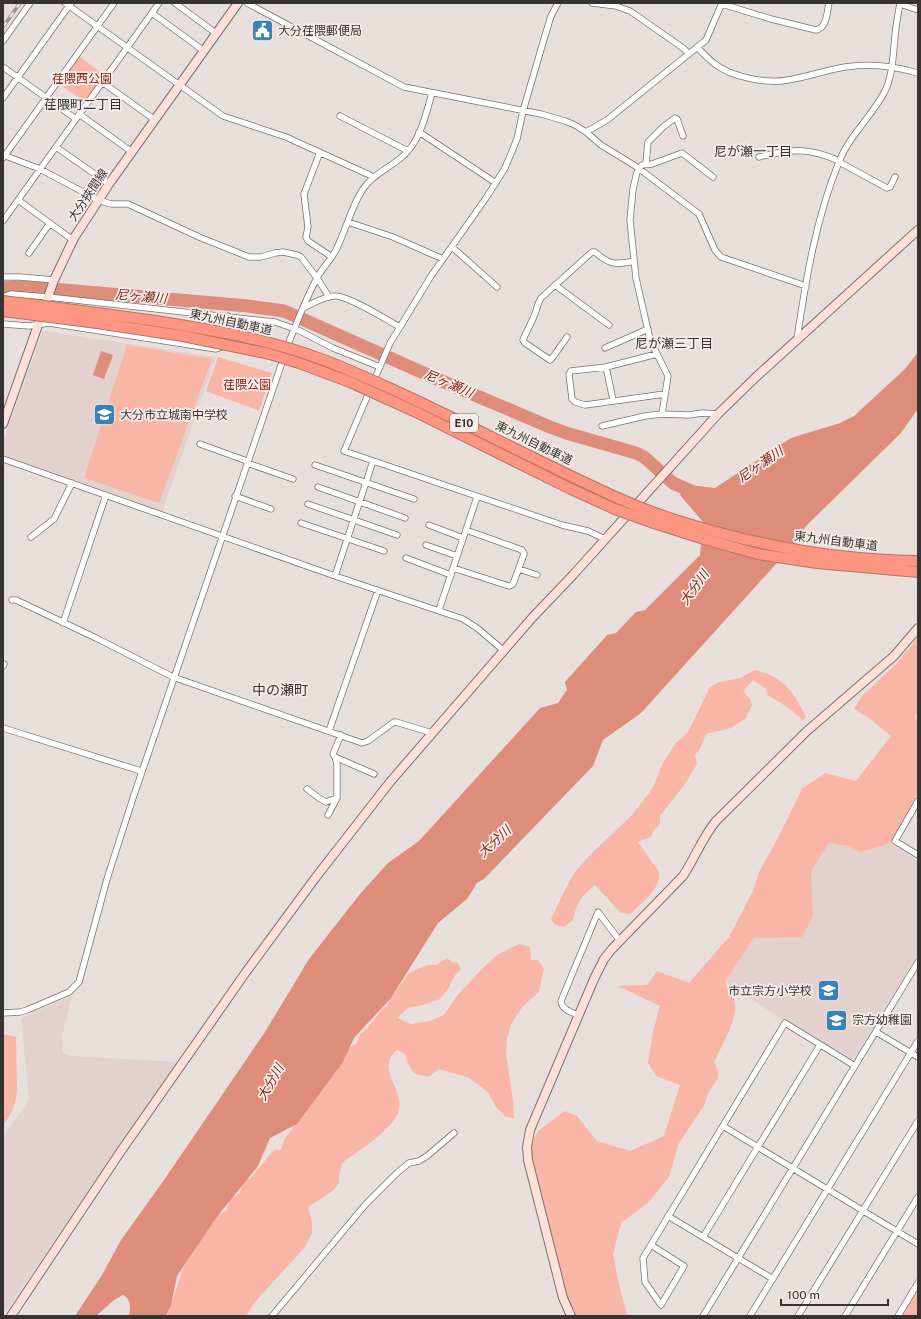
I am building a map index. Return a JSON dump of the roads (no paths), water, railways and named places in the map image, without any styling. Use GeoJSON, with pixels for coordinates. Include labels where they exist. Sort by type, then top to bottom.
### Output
{"type":"FeatureCollection","features":[{"type":"Feature","properties":{"kind":"highway","name":"東九州自動車道"},"geometry":{"type":"LineString","coordinates":[[3,301],[98,312],[186,326],[250,338],[276,345],[322,360],[364,377],[420,402],[619,499],[657,514],[724,535],[781,547],[837,555],[898,561],[918,561]]}},
{"type":"Feature","properties":{"kind":"highway","name":"東九州自動車道"},"geometry":{"type":"LineString","coordinates":[[3,311],[183,336],[270,354],[350,382],[423,416],[571,489],[615,509],[654,523],[758,554],[817,563],[918,572]]}},
{"type":"Feature","properties":{"kind":"street"},"geometry":{"type":"LineString","coordinates":[[3,41],[30,3]]}},
{"type":"Feature","properties":{"kind":"street"},"geometry":{"type":"LineString","coordinates":[[114,3],[4,156],[40,170],[98,200],[111,204],[128,204],[199,238],[249,257],[261,257],[284,252],[297,255],[301,257],[329,297]]}},
{"type":"Feature","properties":{"kind":"street"},"geometry":{"type":"LineString","coordinates":[[3,221],[158,3]]}},
{"type":"Feature","properties":{"kind":"street"},"geometry":{"type":"LineString","coordinates":[[175,3],[216,34]]}},
{"type":"Feature","properties":{"kind":"street","name":"大分挾間線"},"geometry":{"type":"LineString","coordinates":[[3,424],[54,280],[73,240],[109,184],[238,3]]}},
{"type":"Feature","properties":{"kind":"street"},"geometry":{"type":"LineString","coordinates":[[247,3],[407,88],[524,111],[565,121],[586,132],[601,145],[639,168],[699,214],[716,250],[721,257],[806,286]]}},
{"type":"Feature","properties":{"kind":"street"},"geometry":{"type":"LineString","coordinates":[[558,3],[547,29],[515,146],[505,168],[496,184],[443,259],[390,343],[344,451],[562,525],[588,531],[605,539]]}},
{"type":"Feature","properties":{"kind":"street"},"geometry":{"type":"LineString","coordinates":[[592,3],[616,6],[630,11],[683,48],[689,54]]}},
{"type":"Feature","properties":{"kind":"street"},"geometry":{"type":"LineString","coordinates":[[586,132],[607,120],[706,40],[722,4],[770,19],[816,30],[820,29],[824,24],[829,3]]}},
{"type":"Feature","properties":{"kind":"street"},"geometry":{"type":"LineString","coordinates":[[797,339],[819,223],[839,162],[845,150],[884,92],[892,67],[900,3],[918,10]]}},
{"type":"Feature","properties":{"kind":"street"},"geometry":{"type":"LineString","coordinates":[[3,98],[68,4],[223,116],[286,137],[374,177]]}},
{"type":"Feature","properties":{"kind":"street"},"geometry":{"type":"LineString","coordinates":[[152,13],[204,51]]}},
{"type":"Feature","properties":{"kind":"street"},"geometry":{"type":"LineString","coordinates":[[697,47],[712,62],[723,69],[742,76],[766,81],[787,81],[833,69],[856,65],[892,67],[918,73]]}},
{"type":"Feature","properties":{"kind":"street"},"geometry":{"type":"LineString","coordinates":[[3,67],[46,98],[78,116],[132,152]]}},
{"type":"Feature","properties":{"kind":"street"},"geometry":{"type":"LineString","coordinates":[[102,82],[155,120]]}},
{"type":"Feature","properties":{"kind":"street"},"geometry":{"type":"LineString","coordinates":[[3,1013],[27,1010],[69,992],[79,982],[107,879],[141,771],[294,328],[317,278],[339,244],[363,189],[374,177],[402,158],[408,151],[419,132],[432,94]]}},
{"type":"Feature","properties":{"kind":"street"},"geometry":{"type":"LineString","coordinates":[[340,116],[408,151]]}},
{"type":"Feature","properties":{"kind":"street"},"geometry":{"type":"LineString","coordinates":[[646,163],[648,142],[675,118],[677,119],[683,136]]}},
{"type":"Feature","properties":{"kind":"street"},"geometry":{"type":"LineString","coordinates":[[419,132],[496,184]]}},
{"type":"Feature","properties":{"kind":"street"},"geometry":{"type":"LineString","coordinates":[[56,147],[109,184]]}},
{"type":"Feature","properties":{"kind":"street"},"geometry":{"type":"LineString","coordinates":[[759,157],[790,151],[822,153],[887,188],[890,187],[895,177]]}},
{"type":"Feature","properties":{"kind":"street"},"geometry":{"type":"LineString","coordinates":[[320,152],[304,194],[308,227],[306,237],[308,241],[332,257]]}},
{"type":"Feature","properties":{"kind":"street"},"geometry":{"type":"LineString","coordinates":[[662,414],[668,376],[657,354],[648,329],[636,278],[631,214],[633,189],[637,172],[642,165],[646,163],[653,163],[682,153],[713,176]]}},
{"type":"Feature","properties":{"kind":"street"},"geometry":{"type":"LineString","coordinates":[[18,200],[73,240]]}},
{"type":"Feature","properties":{"kind":"street"},"geometry":{"type":"LineString","coordinates":[[348,222],[386,234],[443,259]]}},
{"type":"Feature","properties":{"kind":"street"},"geometry":{"type":"LineString","coordinates":[[29,253],[50,224]]}},
{"type":"Feature","properties":{"kind":"street"},"geometry":{"type":"LineString","coordinates":[[11,1316],[121,1150],[274,933],[358,823],[432,733],[503,650],[718,414],[797,339],[918,230]]}},
{"type":"Feature","properties":{"kind":"street"},"geometry":{"type":"LineString","coordinates":[[452,247],[497,287]]}},
{"type":"Feature","properties":{"kind":"street"},"geometry":{"type":"LineString","coordinates":[[566,337],[550,360],[525,343],[523,340],[534,318],[541,298],[592,252],[595,252],[609,263],[620,264],[634,261]]}},
{"type":"Feature","properties":{"kind":"street"},"geometry":{"type":"LineString","coordinates":[[3,277],[54,280]]}},
{"type":"Feature","properties":{"kind":"street"},"geometry":{"type":"LineString","coordinates":[[555,285],[609,325]]}},
{"type":"Feature","properties":{"kind":"street"},"geometry":{"type":"LineString","coordinates":[[3,297],[12,294],[48,297],[275,322],[294,328],[333,348],[380,367]]}},
{"type":"Feature","properties":{"kind":"street"},"geometry":{"type":"LineString","coordinates":[[303,308],[329,297],[337,296],[346,298],[400,327]]}},
{"type":"Feature","properties":{"kind":"street"},"geometry":{"type":"LineString","coordinates":[[3,324],[29,326],[49,323],[216,349],[222,347],[224,344],[228,316]]}},
{"type":"Feature","properties":{"kind":"street"},"geometry":{"type":"LineString","coordinates":[[605,348],[648,329]]}},
{"type":"Feature","properties":{"kind":"street"},"geometry":{"type":"LineString","coordinates":[[657,354],[606,367],[571,371],[569,374],[571,397],[575,402],[588,405],[613,400],[665,394]]}},
{"type":"Feature","properties":{"kind":"street"},"geometry":{"type":"LineString","coordinates":[[606,367],[613,400]]}},
{"type":"Feature","properties":{"kind":"street"},"geometry":{"type":"LineString","coordinates":[[602,426],[645,416],[662,414],[718,414]]}},
{"type":"Feature","properties":{"kind":"street"},"geometry":{"type":"LineString","coordinates":[[200,444],[293,479]]}},
{"type":"Feature","properties":{"kind":"street"},"geometry":{"type":"LineString","coordinates":[[3,459],[335,576],[463,619],[477,628],[503,650]]}},
{"type":"Feature","properties":{"kind":"street"},"geometry":{"type":"LineString","coordinates":[[335,576],[373,461]]}},
{"type":"Feature","properties":{"kind":"street"},"geometry":{"type":"LineString","coordinates":[[315,465],[414,499]]}},
{"type":"Feature","properties":{"kind":"street"},"geometry":{"type":"LineString","coordinates":[[31,537],[54,519],[72,483]]}},
{"type":"Feature","properties":{"kind":"street"},"geometry":{"type":"LineString","coordinates":[[318,487],[405,518]]}},
{"type":"Feature","properties":{"kind":"street"},"geometry":{"type":"LineString","coordinates":[[63,623],[106,495]]}},
{"type":"Feature","properties":{"kind":"street"},"geometry":{"type":"LineString","coordinates":[[235,496],[271,509]]}},
{"type":"Feature","properties":{"kind":"street"},"geometry":{"type":"LineString","coordinates":[[439,610],[478,497]]}},
{"type":"Feature","properties":{"kind":"street"},"geometry":{"type":"LineString","coordinates":[[308,504],[397,535]]}},
{"type":"Feature","properties":{"kind":"street"},"geometry":{"type":"LineString","coordinates":[[301,523],[384,551]]}},
{"type":"Feature","properties":{"kind":"street"},"geometry":{"type":"LineString","coordinates":[[429,525],[463,538]]}},
{"type":"Feature","properties":{"kind":"street"},"geometry":{"type":"LineString","coordinates":[[453,568],[509,586],[513,584],[519,569],[524,554],[522,550],[466,530]]}},
{"type":"Feature","properties":{"kind":"street"},"geometry":{"type":"LineString","coordinates":[[426,545],[457,556]]}},
{"type":"Feature","properties":{"kind":"street"},"geometry":{"type":"LineString","coordinates":[[406,558],[451,575]]}},
{"type":"Feature","properties":{"kind":"street"},"geometry":{"type":"LineString","coordinates":[[519,569],[538,575]]}},
{"type":"Feature","properties":{"kind":"street"},"geometry":{"type":"LineString","coordinates":[[329,731],[378,590]]}},
{"type":"Feature","properties":{"kind":"street"},"geometry":{"type":"LineString","coordinates":[[12,600],[16,600],[173,677],[362,743],[394,722],[432,733]]}},
{"type":"Feature","properties":{"kind":"street"},"geometry":{"type":"LineString","coordinates":[[571,1316],[563,1298],[528,1160],[527,1147],[530,1130],[594,978],[608,954],[683,876],[691,865],[710,827],[807,731],[894,656],[918,628]]}},
{"type":"Feature","properties":{"kind":"street"},"geometry":{"type":"LineString","coordinates":[[3,728],[141,771]]}},
{"type":"Feature","properties":{"kind":"street"},"geometry":{"type":"LineString","coordinates":[[328,815],[337,798],[336,764],[333,754],[341,735]]}},
{"type":"Feature","properties":{"kind":"street"},"geometry":{"type":"LineString","coordinates":[[335,757],[374,774]]}},
{"type":"Feature","properties":{"kind":"street"},"geometry":{"type":"LineString","coordinates":[[307,789],[326,802],[337,798]]}},
{"type":"Feature","properties":{"kind":"street"},"geometry":{"type":"LineString","coordinates":[[918,801],[895,841],[918,855]]}},
{"type":"Feature","properties":{"kind":"street"},"geometry":{"type":"LineString","coordinates":[[578,1015],[563,1007],[561,1001],[598,912],[620,941]]}},
{"type":"Feature","properties":{"kind":"street"},"geometry":{"type":"LineString","coordinates":[[702,1316],[918,962]]}},
{"type":"Feature","properties":{"kind":"street"},"geometry":{"type":"LineString","coordinates":[[651,1245],[684,1266],[661,1305],[645,1282],[643,1258],[785,1023],[855,1066]]}},
{"type":"Feature","properties":{"kind":"street"},"geometry":{"type":"LineString","coordinates":[[876,1032],[918,1058]]}},
{"type":"Feature","properties":{"kind":"street"},"geometry":{"type":"LineString","coordinates":[[750,1316],[918,1041]]}},
{"type":"Feature","properties":{"kind":"street"},"geometry":{"type":"LineString","coordinates":[[703,1237],[820,1045]]}},
{"type":"Feature","properties":{"kind":"street"},"geometry":{"type":"LineString","coordinates":[[798,1316],[918,1121]]}},
{"type":"Feature","properties":{"kind":"street"},"geometry":{"type":"LineString","coordinates":[[723,1126],[918,1244]]}},
{"type":"Feature","properties":{"kind":"street"},"geometry":{"type":"LineString","coordinates":[[272,1316],[365,1205],[398,1172],[409,1164],[419,1161],[427,1156],[454,1132]]}},
{"type":"Feature","properties":{"kind":"street"},"geometry":{"type":"LineString","coordinates":[[845,1316],[918,1197]]}},
{"type":"Feature","properties":{"kind":"street"},"geometry":{"type":"LineString","coordinates":[[668,1216],[773,1279]]}},
{"type":"Feature","properties":{"kind":"street"},"geometry":{"type":"LineString","coordinates":[[898,1316],[918,1283]]}},
{"type":"Feature","properties":{"kind":"water"},"geometry":{"type":"Polygon","coordinates":[[[101,351],[113,355],[104,379],[93,375],[101,351]]]}},
{"type":"Feature","properties":{"kind":"water","name":"大分川"},"geometry":{"type":"Polygon","coordinates":[[[918,352],[918,409],[900,434],[806,526],[795,543],[641,713],[603,740],[593,766],[484,879],[477,883],[467,899],[438,923],[391,998],[354,1038],[343,1062],[297,1124],[270,1138],[258,1166],[216,1218],[177,1276],[171,1305],[166,1316],[129,1316],[129,1302],[123,1295],[114,1300],[96,1316],[75,1316],[102,1275],[121,1240],[164,1180],[265,1032],[309,959],[360,894],[388,863],[419,841],[540,708],[558,703],[567,690],[565,682],[607,635],[616,633],[636,612],[645,610],[700,555],[703,522],[680,495],[689,485],[715,488],[791,438],[840,423],[854,416],[905,369],[918,352]]]}},
{"type":"Feature","properties":{"kind":"waterway","name":"尼ヶ瀬川"},"geometry":{"type":"LineString","coordinates":[[3,288],[41,288],[248,306],[284,311],[550,427],[636,453],[644,457],[673,483],[702,496]]}},
{"type":"Feature","properties":{"kind":"railway"},"geometry":{"type":"LineString","coordinates":[[3,27],[20,3]]}},
{"type":"Feature","properties":{"kind":"place","name":"大分荏隈郵便局"},"geometry":{"type":"Point","coordinates":[263,31]}},
{"type":"Feature","properties":{"kind":"place","name":"大分市立城南中学校"},"geometry":{"type":"Point","coordinates":[104,415]}},
{"type":"Feature","properties":{"kind":"place","name":"市立宗方小学校"},"geometry":{"type":"Point","coordinates":[828,991]}},
{"type":"Feature","properties":{"kind":"place","name":"宗方幼稚園"},"geometry":{"type":"Point","coordinates":[837,1020]}},
{"type":"Feature","properties":{"kind":"district","name":"荏隈町二丁目"},"geometry":{"type":"Point","coordinates":[83,104]}},
{"type":"Feature","properties":{"kind":"district","name":"尼が瀬一丁目"},"geometry":{"type":"Point","coordinates":[753,151]}},
{"type":"Feature","properties":{"kind":"district","name":"尼が瀬三丁目"},"geometry":{"type":"Point","coordinates":[674,343]}},
{"type":"Feature","properties":{"kind":"district","name":"中の瀬町"},"geometry":{"type":"Point","coordinates":[280,690]}},
{"type":"Feature","properties":{"kind":"park label","name":"荏隈西公園"},"geometry":{"type":"Point","coordinates":[82,79]}},
{"type":"Feature","properties":{"kind":"park label","name":"荏隈公園"},"geometry":{"type":"Point","coordinates":[247,385]}}]}
